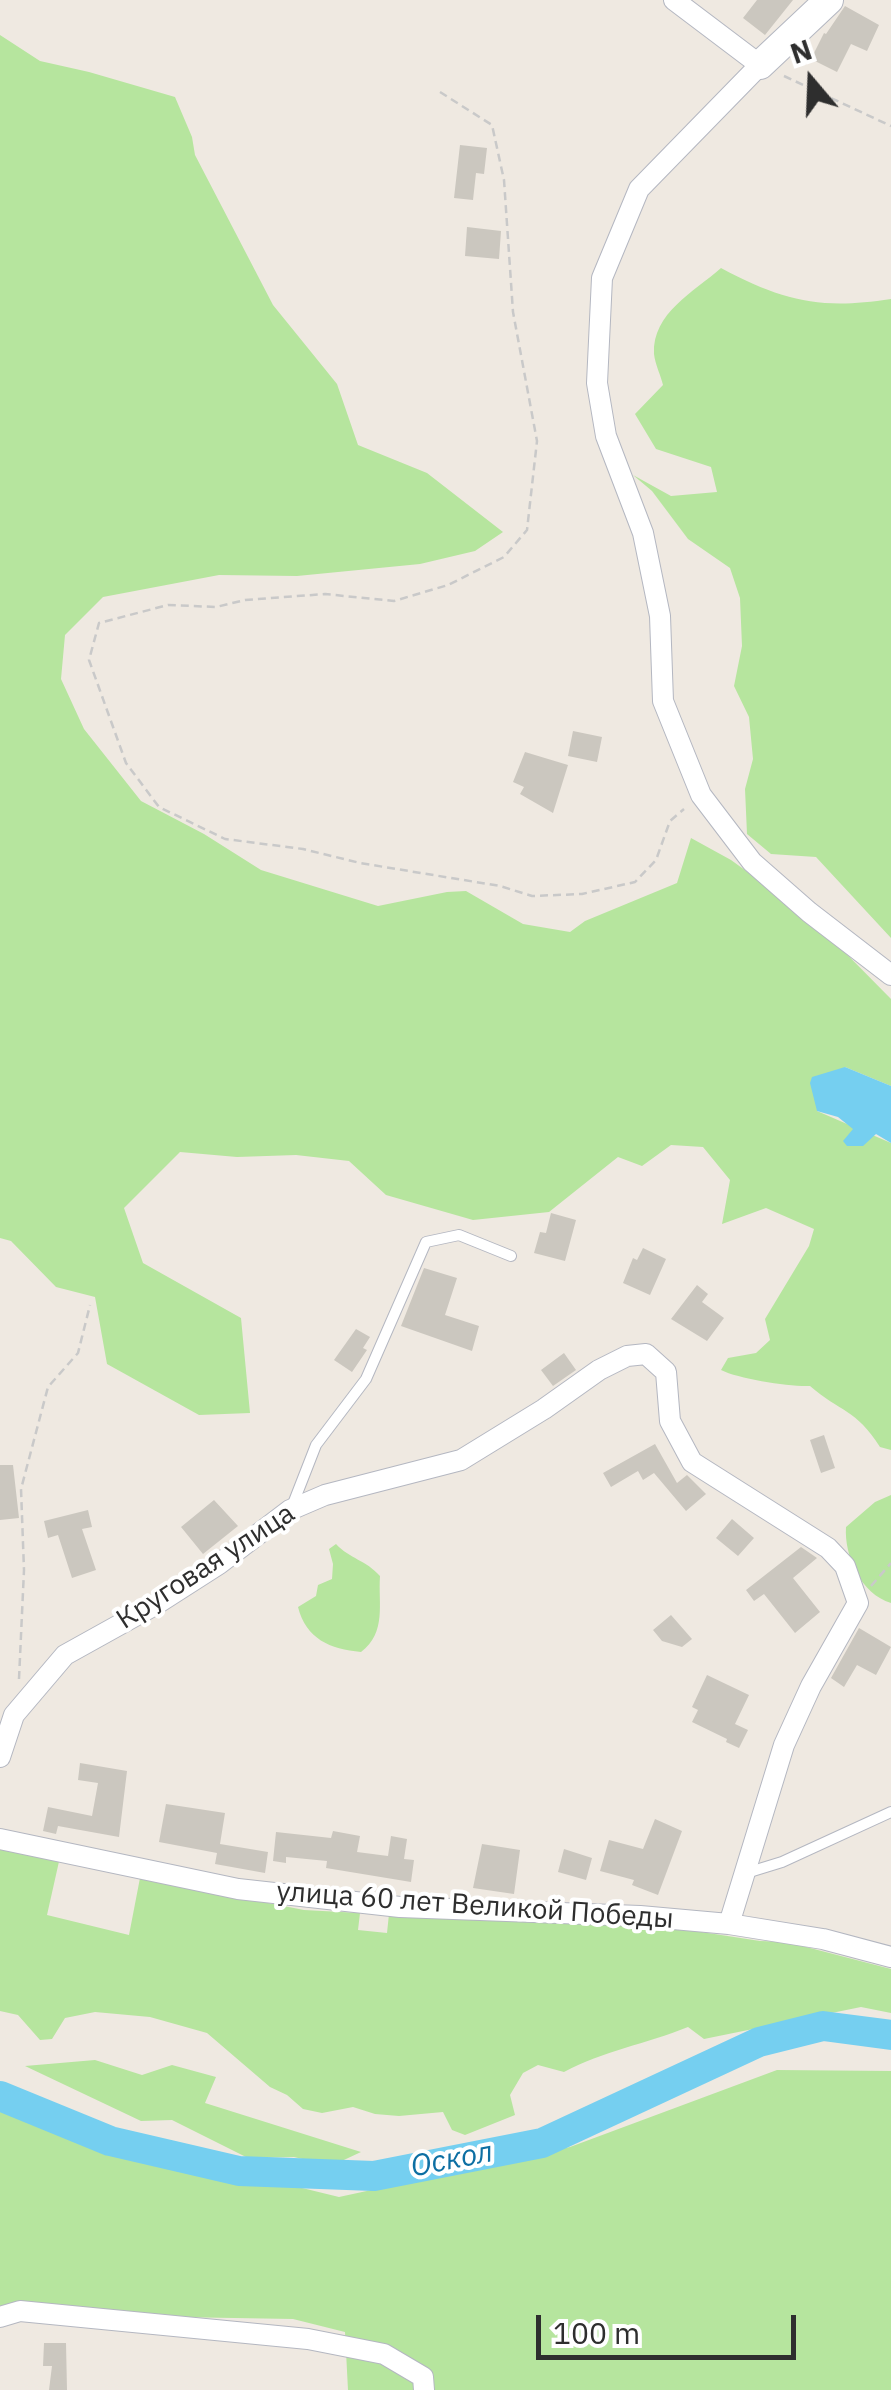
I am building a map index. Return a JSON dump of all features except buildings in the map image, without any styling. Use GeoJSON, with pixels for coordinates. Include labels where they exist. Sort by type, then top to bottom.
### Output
{"type":"FeatureCollection","features":[{"type":"Feature","properties":{"kind":"main road"},"geometry":{"type":"LineString","coordinates":[[760,65],[828,0]]}},
{"type":"Feature","properties":{"kind":"street"},"geometry":{"type":"LineString","coordinates":[[674,0],[760,65],[639,189],[602,278],[597,383],[606,436],[643,533],[660,616],[663,701],[701,795],[752,862],[891,975]]}},
{"type":"Feature","properties":{"kind":"street","name":"Круговая улица"},"geometry":{"type":"LineString","coordinates":[[0,1757],[14,1715],[65,1654],[155,1606],[290,1510],[325,1495],[461,1460],[599,1370],[627,1356],[646,1354],[666,1372],[670,1421],[692,1462],[828,1548],[844,1566],[858,1603]]}},
{"type":"Feature","properties":{"kind":"street"},"geometry":{"type":"LineString","coordinates":[[730,1924],[784,1745],[810,1686],[858,1603]]}},
{"type":"Feature","properties":{"kind":"street","name":"улица 60 лет Великой Победы"},"geometry":{"type":"LineString","coordinates":[[0,1839],[238,1889],[400,1907],[640,1916],[730,1924],[823,1938],[891,1957]]}},
{"type":"Feature","properties":{"kind":"street"},"geometry":{"type":"LineString","coordinates":[[0,2317],[20,2312],[308,2339],[384,2354],[423,2376],[424,2390]]}},
{"type":"Feature","properties":{"kind":"lane"},"geometry":{"type":"LineString","coordinates":[[290,1510],[316,1445],[366,1379],[426,1242],[458,1235],[510,1256]]}},
{"type":"Feature","properties":{"kind":"lane"},"geometry":{"type":"LineString","coordinates":[[742,1875],[782,1862],[891,1812]]}},
{"type":"Feature","properties":{"kind":"path"},"geometry":{"type":"LineString","coordinates":[[760,65],[891,126]]}},
{"type":"Feature","properties":{"kind":"path"},"geometry":{"type":"LineString","coordinates":[[440,92],[492,124],[504,180],[513,312],[537,441],[527,530],[504,557],[448,585],[394,600],[325,594],[244,600],[216,607],[168,605],[99,623],[89,660],[126,763],[159,807],[225,840],[304,849],[360,864],[500,886],[532,896],[582,894],[635,882],[656,860],[670,821],[701,795]]}},
{"type":"Feature","properties":{"kind":"path"},"geometry":{"type":"LineString","coordinates":[[14,1715],[22,1654],[21,1488],[48,1388],[78,1352],[90,1306]]}},
{"type":"Feature","properties":{"kind":"path"},"geometry":{"type":"LineString","coordinates":[[858,1603],[891,1563]]}},
{"type":"Feature","properties":{"kind":"green space"},"geometry":{"type":"Polygon","coordinates":[[[0,35],[40,61],[175,97],[192,137],[195,155],[273,305],[337,384],[358,445],[427,473],[503,532],[475,551],[420,564],[297,576],[219,575],[103,597],[65,635],[61,679],[84,729],[141,801],[261,870],[378,906],[466,891],[523,924],[570,932],[585,921],[677,883],[691,838],[731,860],[811,918],[891,999],[891,1086],[845,1067],[817,1111],[891,1143],[891,1450],[880,1447],[855,1418],[810,1386],[765,1382],[721,1370],[728,1358],[756,1353],[770,1340],[765,1319],[809,1246],[814,1229],[766,1208],[722,1224],[730,1180],[703,1147],[671,1145],[642,1166],[618,1157],[549,1212],[473,1220],[386,1195],[349,1161],[296,1155],[237,1157],[180,1152],[124,1208],[143,1263],[241,1318],[250,1413],[199,1415],[107,1364],[95,1297],[56,1287],[11,1241],[0,1238],[0,35]]]}},
{"type":"Feature","properties":{"kind":"green space"},"geometry":{"type":"Polygon","coordinates":[[[721,268],[803,300],[843,303],[891,299],[891,938],[816,857],[771,854],[747,834],[745,789],[753,759],[749,717],[734,686],[742,646],[740,598],[730,568],[688,539],[652,491],[633,475],[671,496],[717,492],[711,467],[656,449],[635,414],[663,385],[654,354],[655,340],[667,315],[721,268]]]}},
{"type":"Feature","properties":{"kind":"green space"},"geometry":{"type":"Polygon","coordinates":[[[891,1495],[891,1603],[871,1591],[856,1572],[848,1550],[846,1527],[875,1502],[891,1495]]]}},
{"type":"Feature","properties":{"kind":"green space"},"geometry":{"type":"Polygon","coordinates":[[[336,1544],[380,1576],[378,1627],[361,1652],[339,1648],[313,1635],[298,1607],[316,1596],[318,1585],[332,1579],[329,1549],[336,1544]]]}},
{"type":"Feature","properties":{"kind":"green space"},"geometry":{"type":"Polygon","coordinates":[[[0,1847],[60,1857],[47,1915],[129,1935],[140,1878],[304,1910],[360,1913],[358,1930],[387,1933],[389,1914],[669,1927],[787,1942],[891,1969],[891,2013],[861,2007],[704,2039],[688,2027],[564,2072],[538,2065],[523,2073],[510,2095],[515,2115],[465,2135],[452,2130],[443,2112],[399,2116],[353,2107],[322,2113],[303,2109],[270,2087],[207,2033],[150,2017],[95,2012],[65,2018],[52,2039],[40,2040],[18,2015],[0,2011],[0,1847]]]}},
{"type":"Feature","properties":{"kind":"green space"},"geometry":{"type":"Polygon","coordinates":[[[95,2060],[142,2075],[172,2065],[216,2077],[205,2103],[361,2152],[331,2166],[294,2157],[248,2158],[172,2120],[141,2121],[25,2066],[95,2060]]]}},
{"type":"Feature","properties":{"kind":"green space"},"geometry":{"type":"Polygon","coordinates":[[[777,2070],[891,2071],[891,2390],[348,2390],[345,2332],[293,2319],[0,2314],[0,2096],[110,2141],[339,2197],[570,2147],[777,2070]]]}},
{"type":"Feature","properties":{"kind":"water"},"geometry":{"type":"Polygon","coordinates":[[[845,1067],[891,1086],[891,1143],[876,1134],[863,1146],[847,1146],[843,1141],[853,1129],[838,1117],[817,1111],[812,1077],[845,1067]]]}},
{"type":"Feature","properties":{"kind":"waterway","name":"Оскол"},"geometry":{"type":"LineString","coordinates":[[0,2096],[110,2141],[239,2171],[374,2176],[542,2143],[759,2042],[823,2026],[891,2035]]}}]}
